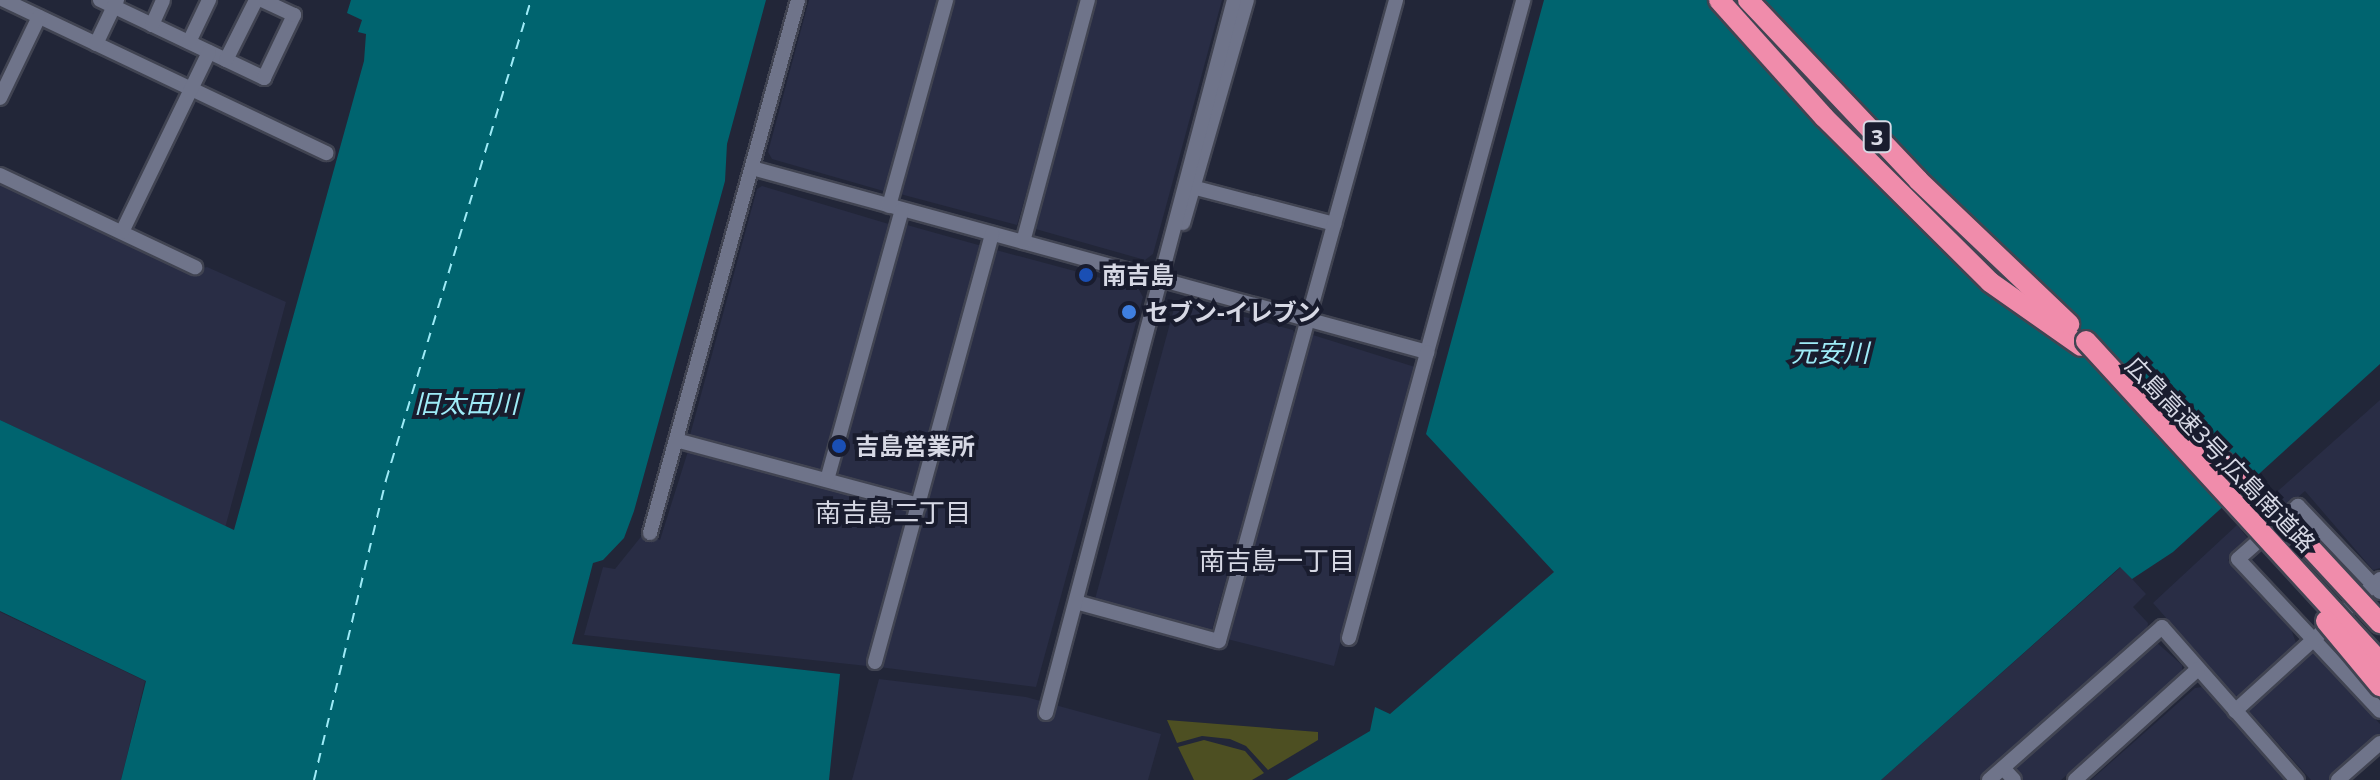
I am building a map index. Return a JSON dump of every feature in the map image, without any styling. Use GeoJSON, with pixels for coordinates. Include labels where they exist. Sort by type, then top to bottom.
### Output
{"type":"FeatureCollection","features":[{"type":"Feature","properties":{"kind":"highway"},"geometry":{"type":"LineString","coordinates":[[1719,0],[1824,117],[1990,282],[2084,344],[2198,436],[2380,623]]}},
{"type":"Feature","properties":{"kind":"highway","name":"広島高速3号;広島南道路"},"geometry":{"type":"LineString","coordinates":[[1748,0],[2084,344],[2303,575]]}},
{"type":"Feature","properties":{"kind":"highway"},"geometry":{"type":"LineString","coordinates":[[1764,0],[1998,241],[2084,344]]}},
{"type":"Feature","properties":{"kind":"highway","name":"広島高速3号;広島南道路"},"geometry":{"type":"LineString","coordinates":[[2084,344],[2141,412],[2303,575]]}},
{"type":"Feature","properties":{"kind":"highway"},"geometry":{"type":"LineString","coordinates":[[2141,412],[2380,686]]}},
{"type":"Feature","properties":{"kind":"highway","name":"3"},"geometry":{"type":"LineString","coordinates":[[2303,575],[2380,662]]}},
{"type":"Feature","properties":{"kind":"street"},"geometry":{"type":"LineString","coordinates":[[4,0],[326,153]]}},
{"type":"Feature","properties":{"kind":"street"},"geometry":{"type":"LineString","coordinates":[[100,0],[116,3],[152,25],[264,78],[294,15],[262,0]]}},
{"type":"Feature","properties":{"kind":"street"},"geometry":{"type":"LineString","coordinates":[[152,25],[163,0]]}},
{"type":"Feature","properties":{"kind":"street"},"geometry":{"type":"LineString","coordinates":[[189,42],[209,0]]}},
{"type":"Feature","properties":{"kind":"street"},"geometry":{"type":"LineString","coordinates":[[226,60],[256,0]]}},
{"type":"Feature","properties":{"kind":"street"},"geometry":{"type":"LineString","coordinates":[[650,533],[798,0]]}},
{"type":"Feature","properties":{"kind":"street"},"geometry":{"type":"LineString","coordinates":[[827,480],[946,0]]}},
{"type":"Feature","properties":{"kind":"street"},"geometry":{"type":"LineString","coordinates":[[1023,242],[1088,0]]}},
{"type":"Feature","properties":{"kind":"street"},"geometry":{"type":"LineString","coordinates":[[1046,713],[1163,280],[1234,0]]}},
{"type":"Feature","properties":{"kind":"street"},"geometry":{"type":"LineString","coordinates":[[1163,280],[1196,188],[1247,0]]}},
{"type":"Feature","properties":{"kind":"street"},"geometry":{"type":"LineString","coordinates":[[1076,602],[1219,641],[1396,0]]}},
{"type":"Feature","properties":{"kind":"street"},"geometry":{"type":"LineString","coordinates":[[1349,638],[1523,0]]}},
{"type":"Feature","properties":{"kind":"street"},"geometry":{"type":"LineString","coordinates":[[96,44],[116,3]]}},
{"type":"Feature","properties":{"kind":"street"},"geometry":{"type":"LineString","coordinates":[[0,98],[39,17]]}},
{"type":"Feature","properties":{"kind":"street"},"geometry":{"type":"LineString","coordinates":[[122,232],[209,52]]}},
{"type":"Feature","properties":{"kind":"street"},"geometry":{"type":"LineString","coordinates":[[752,168],[1427,352]]}},
{"type":"Feature","properties":{"kind":"street"},"geometry":{"type":"LineString","coordinates":[[0,175],[195,267]]}},
{"type":"Feature","properties":{"kind":"street"},"geometry":{"type":"LineString","coordinates":[[1196,188],[1334,224]]}},
{"type":"Feature","properties":{"kind":"street"},"geometry":{"type":"LineString","coordinates":[[875,662],[992,234]]}},
{"type":"Feature","properties":{"kind":"street"},"geometry":{"type":"LineString","coordinates":[[676,440],[918,505]]}},
{"type":"Feature","properties":{"kind":"street"},"geometry":{"type":"LineString","coordinates":[[2235,711],[2314,639],[2378,586],[2298,506],[2238,559],[2314,639],[2380,711]]}},
{"type":"Feature","properties":{"kind":"street"},"geometry":{"type":"LineString","coordinates":[[1989,780],[2162,627],[2297,780]]}},
{"type":"Feature","properties":{"kind":"street"},"geometry":{"type":"LineString","coordinates":[[2075,780],[2198,669]]}},
{"type":"Feature","properties":{"kind":"street"},"geometry":{"type":"LineString","coordinates":[[2338,780],[2380,743]]}},
{"type":"Feature","properties":{"kind":"street"},"geometry":{"type":"LineString","coordinates":[[2003,768],[2014,780]]}},
{"type":"Feature","properties":{"kind":"shaded area"},"geometry":{"type":"Polygon","coordinates":[[[809,0],[942,0],[887,192],[772,159],[768,152],[809,0]]]}},
{"type":"Feature","properties":{"kind":"shaded area"},"geometry":{"type":"Polygon","coordinates":[[[950,0],[1083,0],[1017,225],[900,194],[950,0]]]}},
{"type":"Feature","properties":{"kind":"shaded area"},"geometry":{"type":"Polygon","coordinates":[[[1095,0],[1222,0],[1153,254],[1145,260],[1032,228],[1095,0]]]}},
{"type":"Feature","properties":{"kind":"shaded area"},"geometry":{"type":"Polygon","coordinates":[[[0,179],[195,271],[207,267],[286,302],[225,528],[0,420],[0,179]]]}},
{"type":"Feature","properties":{"kind":"shaded area"},"geometry":{"type":"Polygon","coordinates":[[[762,186],[892,225],[820,473],[690,435],[757,189],[762,186]]]}},
{"type":"Feature","properties":{"kind":"shaded area"},"geometry":{"type":"Polygon","coordinates":[[[907,225],[982,246],[917,494],[910,497],[838,478],[835,472],[907,225]]]}},
{"type":"Feature","properties":{"kind":"shaded area"},"geometry":{"type":"Polygon","coordinates":[[[996,250],[1138,288],[1143,297],[1036,687],[879,667],[996,250]]]}},
{"type":"Feature","properties":{"kind":"shaded area"},"geometry":{"type":"Polygon","coordinates":[[[1185,301],[1293,330],[1295,335],[1211,633],[1094,603],[1175,305],[1185,301]]]}},
{"type":"Feature","properties":{"kind":"shaded area"},"geometry":{"type":"Polygon","coordinates":[[[1313,335],[1415,367],[1334,666],[1227,639],[1308,337],[1313,335]]]}},
{"type":"Feature","properties":{"kind":"shaded area"},"geometry":{"type":"Polygon","coordinates":[[[2380,400],[2380,568],[2373,570],[2305,491],[2282,511],[2270,498],[2380,400]]]}},
{"type":"Feature","properties":{"kind":"shaded area"},"geometry":{"type":"Polygon","coordinates":[[[689,448],[906,508],[910,513],[867,666],[584,635],[603,567],[615,569],[644,533],[660,540],[689,448]]]}},
{"type":"Feature","properties":{"kind":"shaded area"},"geometry":{"type":"Polygon","coordinates":[[[2237,525],[2249,540],[2228,560],[2290,626],[2296,643],[2242,695],[2235,696],[2153,603],[2237,525]]]}},
{"type":"Feature","properties":{"kind":"shaded area"},"geometry":{"type":"Polygon","coordinates":[[[2121,567],[2146,594],[2133,607],[2148,623],[2147,631],[1979,780],[1881,780],[2121,567]]]}},
{"type":"Feature","properties":{"kind":"shaded area"},"geometry":{"type":"Polygon","coordinates":[[[0,612],[145,681],[121,780],[0,780],[0,612]]]}},
{"type":"Feature","properties":{"kind":"shaded area"},"geometry":{"type":"Polygon","coordinates":[[[2155,641],[2182,665],[2182,672],[2061,780],[2021,780],[2013,765],[2155,641]]]}},
{"type":"Feature","properties":{"kind":"shaded area"},"geometry":{"type":"Polygon","coordinates":[[[2310,650],[2380,724],[2380,735],[2331,780],[2311,780],[2249,711],[2310,650]]]}},
{"type":"Feature","properties":{"kind":"shaded area"},"geometry":{"type":"Polygon","coordinates":[[[879,679],[1026,697],[1161,734],[1148,780],[852,780],[879,679]]]}},
{"type":"Feature","properties":{"kind":"shaded area"},"geometry":{"type":"Polygon","coordinates":[[[2202,687],[2284,780],[2091,780],[2195,688],[2202,687]]]}},
{"type":"Feature","properties":{"kind":"shaded area"},"geometry":{"type":"Polygon","coordinates":[[[1167,720],[1318,732],[1318,740],[1268,770],[1246,746],[1230,739],[1202,736],[1177,743],[1167,720]]]}},
{"type":"Feature","properties":{"kind":"shaded area"},"geometry":{"type":"Polygon","coordinates":[[[1204,740],[1245,751],[1264,773],[1252,780],[1194,780],[1178,747],[1204,740]]]}},
{"type":"Feature","properties":{"kind":"water","name":"旧太田川"},"geometry":{"type":"Polygon","coordinates":[[[351,0],[766,0],[727,144],[725,181],[634,511],[624,538],[603,560],[593,563],[572,644],[840,674],[829,780],[121,780],[146,681],[0,611],[0,420],[234,530],[364,61],[366,34],[358,32],[362,20],[347,13],[351,0]]]}},
{"type":"Feature","properties":{"kind":"water","name":"元安川"},"geometry":{"type":"Polygon","coordinates":[[[1544,0],[2380,0],[2380,364],[2173,552],[2132,579],[2120,567],[1881,780],[1287,780],[1370,731],[1375,707],[1390,714],[1554,572],[1426,434],[1544,0]]]}},
{"type":"Feature","properties":{"kind":"ferry route"},"geometry":{"type":"LineString","coordinates":[[314,780],[386,480],[531,0]]}},
{"type":"Feature","properties":{"kind":"place","name":"南吉島"},"geometry":{"type":"Point","coordinates":[1086,275]}},
{"type":"Feature","properties":{"kind":"place","name":"セブン-イレブン"},"geometry":{"type":"Point","coordinates":[1129,312]}},
{"type":"Feature","properties":{"kind":"place","name":"吉島営業所"},"geometry":{"type":"Point","coordinates":[839,446]}},
{"type":"Feature","properties":{"kind":"district","name":"南吉島二丁目"},"geometry":{"type":"Point","coordinates":[893,513]}},
{"type":"Feature","properties":{"kind":"district","name":"南吉島一丁目"},"geometry":{"type":"Point","coordinates":[1277,561]}}]}
